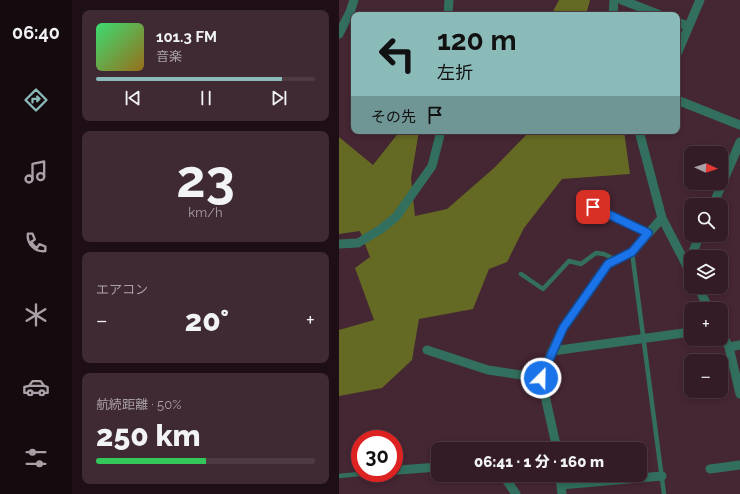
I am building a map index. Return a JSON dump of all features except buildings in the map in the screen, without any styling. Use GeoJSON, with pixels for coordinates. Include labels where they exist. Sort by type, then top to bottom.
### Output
{"type":"FeatureCollection","features":[{"type":"Feature","properties":{"kind":"street"},"geometry":{"type":"LineString","coordinates":[[339,34],[354,0]]}},
{"type":"Feature","properties":{"kind":"street"},"geometry":{"type":"LineString","coordinates":[[448,12],[449,0]]}},
{"type":"Feature","properties":{"kind":"street"},"geometry":{"type":"LineString","coordinates":[[613,12],[614,0]]}},
{"type":"Feature","properties":{"kind":"street"},"geometry":{"type":"LineString","coordinates":[[622,0],[652,12]]}},
{"type":"Feature","properties":{"kind":"street"},"geometry":{"type":"LineString","coordinates":[[680,46],[700,0]]}},
{"type":"Feature","properties":{"kind":"street"},"geometry":{"type":"LineString","coordinates":[[680,23],[688,26]]}},
{"type":"Feature","properties":{"kind":"street"},"geometry":{"type":"LineString","coordinates":[[680,101],[740,125]]}},
{"type":"Feature","properties":{"kind":"street"},"geometry":{"type":"LineString","coordinates":[[339,244],[357,243],[381,229],[397,217],[432,166],[440,134]]}},
{"type":"Feature","properties":{"kind":"street"},"geometry":{"type":"LineString","coordinates":[[640,134],[662,218],[684,260]]}},
{"type":"Feature","properties":{"kind":"street"},"geometry":{"type":"LineString","coordinates":[[716,198],[740,142]]}},
{"type":"Feature","properties":{"kind":"street"},"geometry":{"type":"LineString","coordinates":[[555,442],[541,378],[552,351],[563,328],[608,264],[632,252],[662,218]]}},
{"type":"Feature","properties":{"kind":"street"},"geometry":{"type":"LineString","coordinates":[[552,351],[644,340],[684,333]]}},
{"type":"Feature","properties":{"kind":"street"},"geometry":{"type":"LineString","coordinates":[[740,346],[729,348],[740,394]]}},
{"type":"Feature","properties":{"kind":"street"},"geometry":{"type":"LineString","coordinates":[[427,350],[488,370],[541,378]]}},
{"type":"Feature","properties":{"kind":"street"},"geometry":{"type":"LineString","coordinates":[[710,469],[740,465]]}},
{"type":"Feature","properties":{"kind":"street"},"geometry":{"type":"LineString","coordinates":[[403,469],[431,467]]}},
{"type":"Feature","properties":{"kind":"street"},"geometry":{"type":"LineString","coordinates":[[561,489],[662,476]]}},
{"type":"Feature","properties":{"kind":"street"},"geometry":{"type":"LineString","coordinates":[[508,482],[516,494]]}},
{"type":"Feature","properties":{"kind":"lane"},"geometry":{"type":"LineString","coordinates":[[593,207],[648,233]]}},
{"type":"Feature","properties":{"kind":"lane"},"geometry":{"type":"LineString","coordinates":[[632,252],[664,494]]}},
{"type":"Feature","properties":{"kind":"lane"},"geometry":{"type":"LineString","coordinates":[[521,274],[543,289],[569,261],[581,264],[596,253],[604,254],[616,260]]}},
{"type":"Feature","properties":{"kind":"lane"},"geometry":{"type":"LineString","coordinates":[[339,476],[351,475]]}},
{"type":"Feature","properties":{"kind":"green space"},"geometry":{"type":"Polygon","coordinates":[[[559,0],[590,0],[587,12],[553,12],[559,0]]]}},
{"type":"Feature","properties":{"kind":"green space"},"geometry":{"type":"Polygon","coordinates":[[[398,134],[418,134],[411,178],[415,216],[447,209],[494,168],[527,134],[624,134],[630,174],[562,179],[524,228],[507,262],[489,269],[473,309],[419,319],[412,360],[382,388],[339,396],[339,330],[374,320],[355,268],[370,257],[360,231],[339,234],[339,137],[373,165],[398,134]]]}},
{"type":"Feature","properties":{"kind":"route"},"geometry":{"type":"LineString","coordinates":[[541,378],[563,328],[608,264],[632,252],[648,233],[593,207]]}}]}
